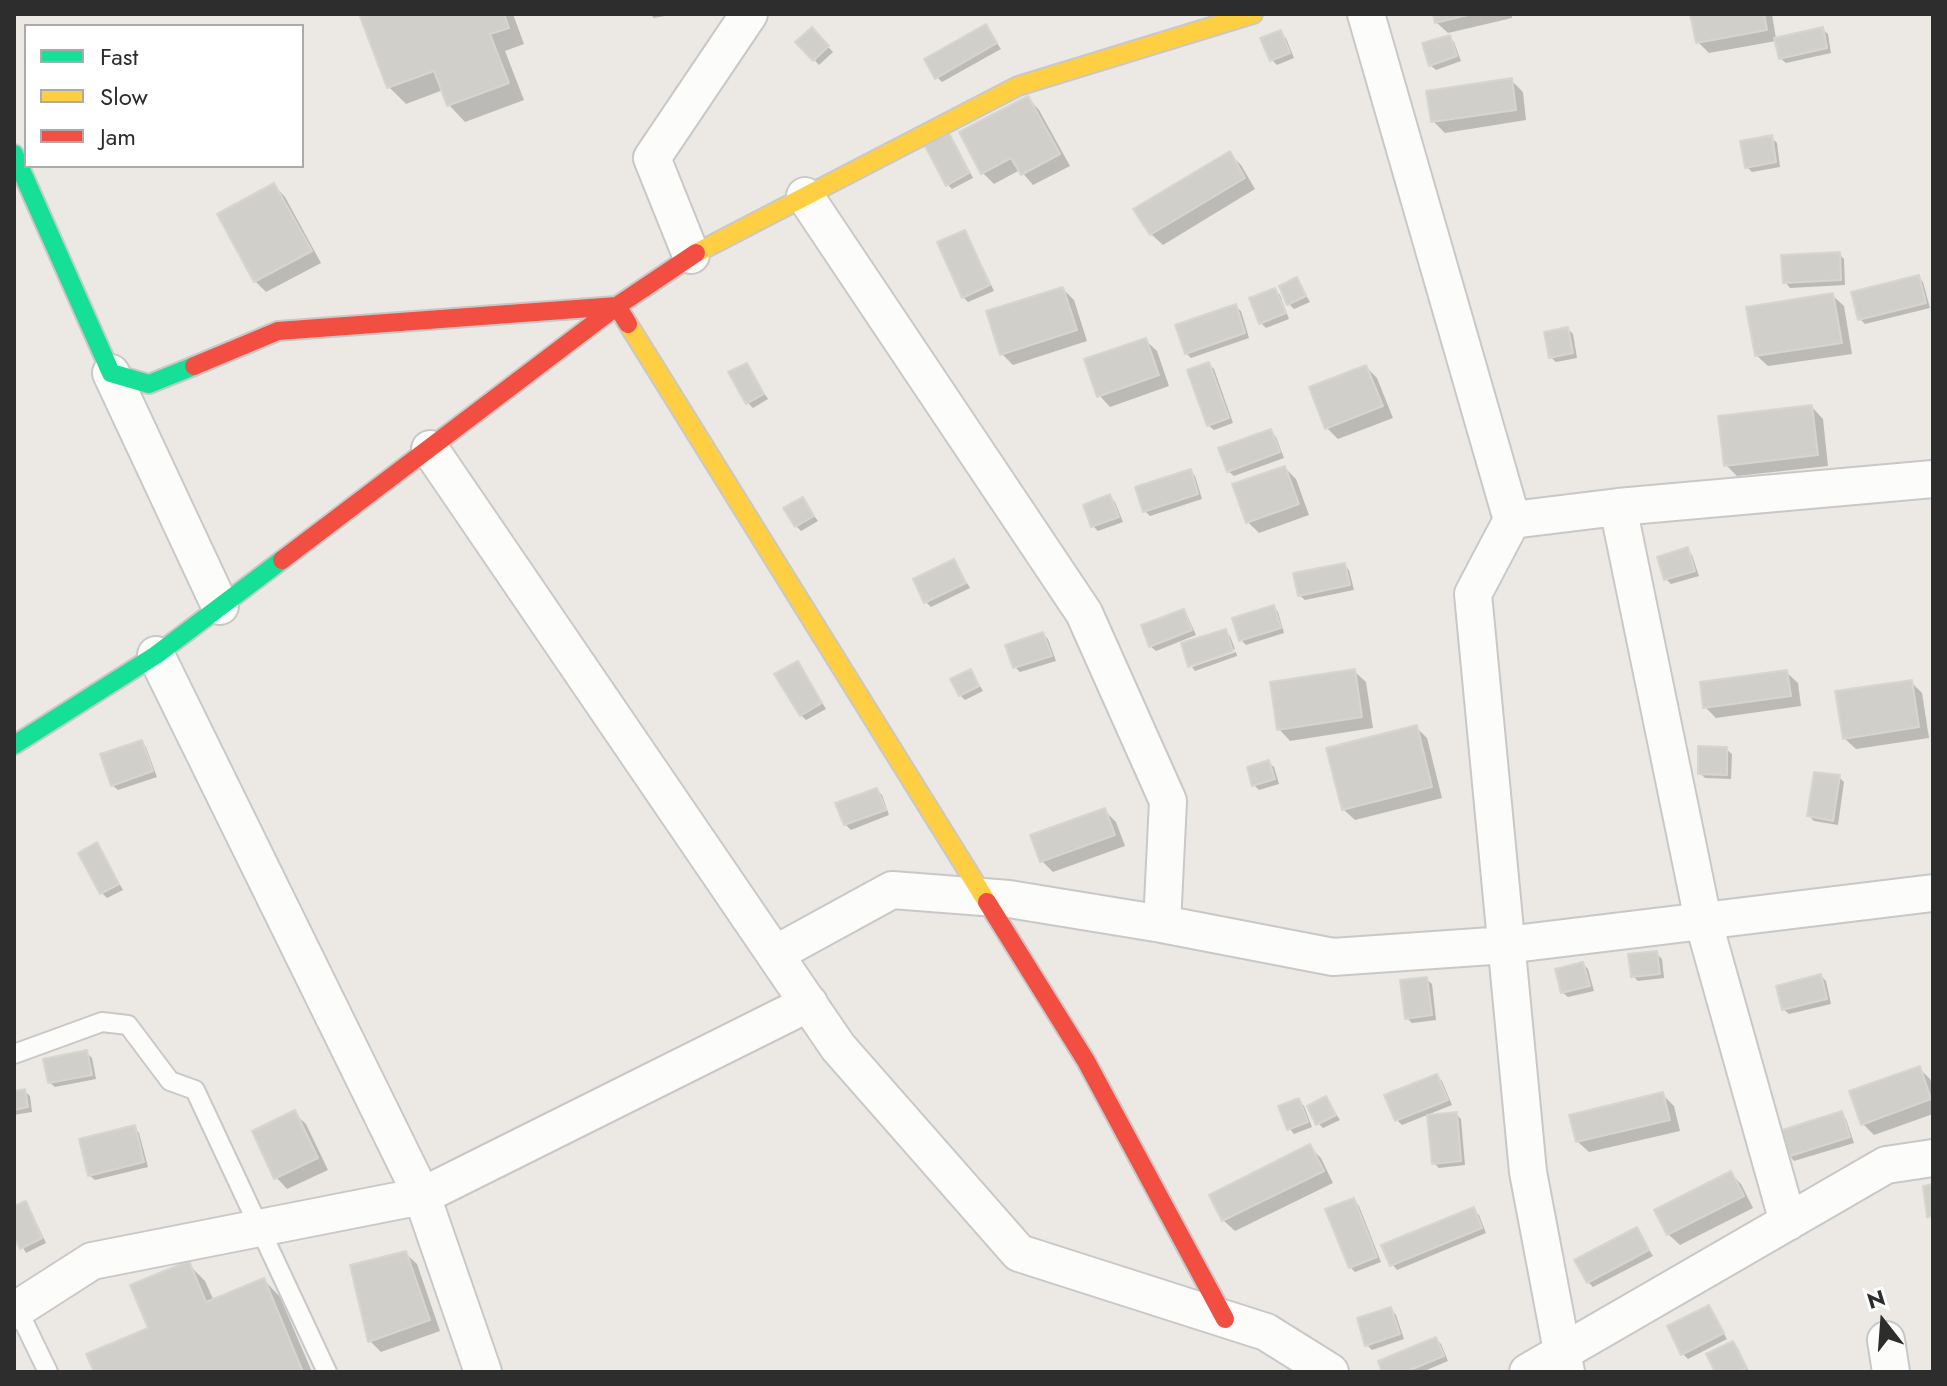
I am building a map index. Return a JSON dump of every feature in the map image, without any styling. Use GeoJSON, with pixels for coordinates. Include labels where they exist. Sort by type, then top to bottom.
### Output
{"type":"FeatureCollection","features":[{"type":"Feature","properties":{"kind":"street"},"geometry":{"type":"LineString","coordinates":[[691,255],[652,158],[749,14]]}},
{"type":"Feature","properties":{"kind":"street"},"geometry":{"type":"LineString","coordinates":[[14,745],[156,655],[617,306],[691,255],[1018,86],[1253,14]]}},
{"type":"Feature","properties":{"kind":"street"},"geometry":{"type":"LineString","coordinates":[[1366,14],[1512,520],[1473,594],[1528,1172],[1564,1362]]}},
{"type":"Feature","properties":{"kind":"street"},"geometry":{"type":"LineString","coordinates":[[14,154],[111,373],[220,606]]}},
{"type":"Feature","properties":{"kind":"street"},"geometry":{"type":"LineString","coordinates":[[805,196],[1084,613],[1168,801],[1162,924]]}},
{"type":"Feature","properties":{"kind":"street"},"geometry":{"type":"LineString","coordinates":[[111,373],[149,384],[278,331],[617,306]]}},
{"type":"Feature","properties":{"kind":"street"},"geometry":{"type":"LineString","coordinates":[[617,306],[1086,1061],[1225,1319]]}},
{"type":"Feature","properties":{"kind":"street"},"geometry":{"type":"LineString","coordinates":[[430,449],[838,1047],[1019,1253],[1266,1332],[1330,1372]]}},
{"type":"Feature","properties":{"kind":"street"},"geometry":{"type":"LineString","coordinates":[[1512,520],[1618,507],[1933,479]]}},
{"type":"Feature","properties":{"kind":"street"},"geometry":{"type":"LineString","coordinates":[[1618,507],[1703,920],[1788,1222]]}},
{"type":"Feature","properties":{"kind":"street"},"geometry":{"type":"LineString","coordinates":[[156,655],[422,1196],[483,1372]]}},
{"type":"Feature","properties":{"kind":"street"},"geometry":{"type":"LineString","coordinates":[[775,954],[892,890],[985,897],[1162,924],[1333,957],[1506,945],[1933,893]]}},
{"type":"Feature","properties":{"kind":"street"},"geometry":{"type":"LineString","coordinates":[[16,1308],[92,1261],[422,1196],[809,1003]]}},
{"type":"Feature","properties":{"kind":"street"},"geometry":{"type":"LineString","coordinates":[[1528,1372],[1564,1362],[1788,1222],[1886,1165],[1933,1158]]}},
{"type":"Feature","properties":{"kind":"lane"},"geometry":{"type":"LineString","coordinates":[[14,1054],[102,1022],[128,1025],[170,1081],[195,1090],[327,1372]]}},
{"type":"Feature","properties":{"kind":"lane"},"geometry":{"type":"LineString","coordinates":[[16,1308],[48,1372]]}},
{"type":"Feature","properties":{"kind":"building"},"geometry":{"type":"Polygon","coordinates":[[[359,14],[504,14],[509,28],[490,34],[509,83],[447,106],[434,71],[387,88],[359,14]]]}},
{"type":"Feature","properties":{"kind":"building"},"geometry":{"type":"Polygon","coordinates":[[[1433,14],[1472,14],[1435,23],[1433,14]]]}},
{"type":"Feature","properties":{"kind":"building"},"geometry":{"type":"Polygon","coordinates":[[[1690,14],[1764,14],[1767,30],[1696,43],[1690,14]]]}},
{"type":"Feature","properties":{"kind":"building"},"geometry":{"type":"Polygon","coordinates":[[[986,24],[997,43],[935,79],[924,59],[986,24]]]}},
{"type":"Feature","properties":{"kind":"building"},"geometry":{"type":"Polygon","coordinates":[[[812,27],[829,46],[813,61],[795,42],[812,27]]]}},
{"type":"Feature","properties":{"kind":"building"},"geometry":{"type":"Polygon","coordinates":[[[1823,27],[1827,48],[1779,59],[1774,38],[1823,27]]]}},
{"type":"Feature","properties":{"kind":"building"},"geometry":{"type":"Polygon","coordinates":[[[1281,30],[1290,53],[1270,61],[1260,38],[1281,30]]]}},
{"type":"Feature","properties":{"kind":"building"},"geometry":{"type":"Polygon","coordinates":[[[1450,35],[1457,56],[1429,66],[1422,43],[1450,35]]]}},
{"type":"Feature","properties":{"kind":"building"},"geometry":{"type":"Polygon","coordinates":[[[1512,78],[1516,110],[1431,122],[1426,91],[1512,78]]]}},
{"type":"Feature","properties":{"kind":"building"},"geometry":{"type":"Polygon","coordinates":[[[1028,96],[1060,154],[1021,175],[1011,158],[981,174],[959,132],[1028,96]]]}},
{"type":"Feature","properties":{"kind":"building"},"geometry":{"type":"Polygon","coordinates":[[[949,133],[969,173],[946,186],[925,146],[949,133]]]}},
{"type":"Feature","properties":{"kind":"building"},"geometry":{"type":"Polygon","coordinates":[[[1772,135],[1776,162],[1745,168],[1740,141],[1772,135]]]}},
{"type":"Feature","properties":{"kind":"building"},"geometry":{"type":"Polygon","coordinates":[[[1230,151],[1245,178],[1150,235],[1133,209],[1230,151]]]}},
{"type":"Feature","properties":{"kind":"building"},"geometry":{"type":"Polygon","coordinates":[[[274,183],[312,251],[254,282],[217,214],[274,183]]]}},
{"type":"Feature","properties":{"kind":"building"},"geometry":{"type":"Polygon","coordinates":[[[965,230],[990,285],[962,298],[937,242],[965,230]]]}},
{"type":"Feature","properties":{"kind":"building"},"geometry":{"type":"Polygon","coordinates":[[[1840,252],[1841,280],[1783,283],[1781,255],[1840,252]]]}},
{"type":"Feature","properties":{"kind":"building"},"geometry":{"type":"Polygon","coordinates":[[[1919,275],[1926,303],[1858,320],[1851,292],[1919,275]]]}},
{"type":"Feature","properties":{"kind":"building"},"geometry":{"type":"Polygon","coordinates":[[[1297,277],[1306,296],[1287,305],[1279,286],[1297,277]]]}},
{"type":"Feature","properties":{"kind":"building"},"geometry":{"type":"Polygon","coordinates":[[[1063,287],[1077,330],[1000,355],[986,311],[1063,287]]]}},
{"type":"Feature","properties":{"kind":"building"},"geometry":{"type":"Polygon","coordinates":[[[1275,288],[1286,313],[1259,324],[1249,298],[1275,288]]]}},
{"type":"Feature","properties":{"kind":"building"},"geometry":{"type":"Polygon","coordinates":[[[1833,293],[1842,343],[1755,356],[1746,307],[1833,293]]]}},
{"type":"Feature","properties":{"kind":"building"},"geometry":{"type":"Polygon","coordinates":[[[1236,304],[1245,333],[1185,354],[1175,325],[1236,304]]]}},
{"type":"Feature","properties":{"kind":"building"},"geometry":{"type":"Polygon","coordinates":[[[1568,327],[1573,353],[1549,358],[1544,332],[1568,327]]]}},
{"type":"Feature","properties":{"kind":"building"},"geometry":{"type":"Polygon","coordinates":[[[1146,338],[1159,375],[1097,397],[1084,359],[1146,338]]]}},
{"type":"Feature","properties":{"kind":"building"},"geometry":{"type":"Polygon","coordinates":[[[1209,362],[1229,418],[1207,426],[1187,370],[1209,362]]]}},
{"type":"Feature","properties":{"kind":"building"},"geometry":{"type":"Polygon","coordinates":[[[747,363],[764,394],[746,404],[728,372],[747,363]]]}},
{"type":"Feature","properties":{"kind":"building"},"geometry":{"type":"Polygon","coordinates":[[[1366,365],[1383,406],[1325,429],[1309,387],[1366,365]]]}},
{"type":"Feature","properties":{"kind":"building"},"geometry":{"type":"Polygon","coordinates":[[[1812,405],[1818,455],[1724,466],[1718,416],[1812,405]]]}},
{"type":"Feature","properties":{"kind":"building"},"geometry":{"type":"Polygon","coordinates":[[[1271,429],[1280,452],[1227,472],[1218,448],[1271,429]]]}},
{"type":"Feature","properties":{"kind":"building"},"geometry":{"type":"Polygon","coordinates":[[[1285,466],[1299,504],[1246,523],[1232,484],[1285,466]]]}},
{"type":"Feature","properties":{"kind":"building"},"geometry":{"type":"Polygon","coordinates":[[[1191,469],[1198,494],[1143,512],[1135,487],[1191,469]]]}},
{"type":"Feature","properties":{"kind":"building"},"geometry":{"type":"Polygon","coordinates":[[[1110,494],[1119,517],[1091,527],[1083,505],[1110,494]]]}},
{"type":"Feature","properties":{"kind":"building"},"geometry":{"type":"Polygon","coordinates":[[[803,497],[814,516],[795,527],[783,508],[803,497]]]}},
{"type":"Feature","properties":{"kind":"building"},"geometry":{"type":"Polygon","coordinates":[[[1688,547],[1695,571],[1664,580],[1657,557],[1688,547]]]}},
{"type":"Feature","properties":{"kind":"building"},"geometry":{"type":"Polygon","coordinates":[[[954,559],[966,583],[924,603],[913,579],[954,559]]]}},
{"type":"Feature","properties":{"kind":"building"},"geometry":{"type":"Polygon","coordinates":[[[1345,563],[1350,585],[1298,596],[1293,573],[1345,563]]]}},
{"type":"Feature","properties":{"kind":"building"},"geometry":{"type":"Polygon","coordinates":[[[1274,605],[1281,628],[1239,641],[1232,618],[1274,605]]]}},
{"type":"Feature","properties":{"kind":"building"},"geometry":{"type":"Polygon","coordinates":[[[1184,609],[1192,630],[1149,647],[1141,625],[1184,609]]]}},
{"type":"Feature","properties":{"kind":"building"},"geometry":{"type":"Polygon","coordinates":[[[1226,629],[1233,651],[1188,667],[1181,643],[1226,629]]]}},
{"type":"Feature","properties":{"kind":"building"},"geometry":{"type":"Polygon","coordinates":[[[1043,632],[1052,656],[1013,668],[1005,645],[1043,632]]]}},
{"type":"Feature","properties":{"kind":"building"},"geometry":{"type":"Polygon","coordinates":[[[798,661],[822,703],[800,716],[774,674],[798,661]]]}},
{"type":"Feature","properties":{"kind":"building"},"geometry":{"type":"Polygon","coordinates":[[[971,669],[979,686],[959,696],[950,679],[971,669]]]}},
{"type":"Feature","properties":{"kind":"building"},"geometry":{"type":"Polygon","coordinates":[[[1355,669],[1362,717],[1277,730],[1270,682],[1355,669]]]}},
{"type":"Feature","properties":{"kind":"building"},"geometry":{"type":"Polygon","coordinates":[[[1787,670],[1791,696],[1703,708],[1700,682],[1787,670]]]}},
{"type":"Feature","properties":{"kind":"building"},"geometry":{"type":"Polygon","coordinates":[[[1912,680],[1919,727],[1843,739],[1835,691],[1912,680]]]}},
{"type":"Feature","properties":{"kind":"building"},"geometry":{"type":"Polygon","coordinates":[[[1417,725],[1432,787],[1342,810],[1326,748],[1417,725]]]}},
{"type":"Feature","properties":{"kind":"building"},"geometry":{"type":"Polygon","coordinates":[[[142,740],[153,771],[111,786],[100,754],[142,740]]]}},
{"type":"Feature","properties":{"kind":"building"},"geometry":{"type":"Polygon","coordinates":[[[1698,746],[1727,747],[1727,775],[1698,774],[1698,746]]]}},
{"type":"Feature","properties":{"kind":"building"},"geometry":{"type":"Polygon","coordinates":[[[1269,760],[1275,779],[1252,786],[1247,767],[1269,760]]]}},
{"type":"Feature","properties":{"kind":"building"},"geometry":{"type":"Polygon","coordinates":[[[1814,772],[1840,775],[1833,821],[1807,816],[1814,772]]]}},
{"type":"Feature","properties":{"kind":"building"},"geometry":{"type":"Polygon","coordinates":[[[877,788],[886,810],[844,825],[835,803],[877,788]]]}},
{"type":"Feature","properties":{"kind":"building"},"geometry":{"type":"Polygon","coordinates":[[[1105,808],[1115,835],[1040,862],[1030,835],[1105,808]]]}},
{"type":"Feature","properties":{"kind":"building"},"geometry":{"type":"Polygon","coordinates":[[[97,842],[119,884],[100,894],[78,853],[97,842]]]}},
{"type":"Feature","properties":{"kind":"building"},"geometry":{"type":"Polygon","coordinates":[[[1657,951],[1660,974],[1631,977],[1628,954],[1657,951]]]}},
{"type":"Feature","properties":{"kind":"building"},"geometry":{"type":"Polygon","coordinates":[[[1583,962],[1590,986],[1561,993],[1555,969],[1583,962]]]}},
{"type":"Feature","properties":{"kind":"building"},"geometry":{"type":"Polygon","coordinates":[[[1821,974],[1827,999],[1782,1010],[1776,986],[1821,974]]]}},
{"type":"Feature","properties":{"kind":"building"},"geometry":{"type":"Polygon","coordinates":[[[1427,977],[1432,1015],[1405,1019],[1400,980],[1427,977]]]}},
{"type":"Feature","properties":{"kind":"building"},"geometry":{"type":"Polygon","coordinates":[[[87,1050],[92,1075],[48,1083],[43,1059],[87,1050]]]}},
{"type":"Feature","properties":{"kind":"building"},"geometry":{"type":"Polygon","coordinates":[[[1920,1066],[1931,1099],[1861,1125],[1849,1091],[1920,1066]]]}},
{"type":"Feature","properties":{"kind":"building"},"geometry":{"type":"Polygon","coordinates":[[[1437,1074],[1448,1100],[1395,1121],[1384,1095],[1437,1074]]]}},
{"type":"Feature","properties":{"kind":"building"},"geometry":{"type":"Polygon","coordinates":[[[25,1089],[28,1107],[14,1110],[14,1091],[25,1089]]]}},
{"type":"Feature","properties":{"kind":"building"},"geometry":{"type":"Polygon","coordinates":[[[1663,1092],[1670,1120],[1576,1142],[1569,1115],[1663,1092]]]}},
{"type":"Feature","properties":{"kind":"building"},"geometry":{"type":"Polygon","coordinates":[[[1326,1096],[1336,1115],[1316,1125],[1307,1106],[1326,1096]]]}},
{"type":"Feature","properties":{"kind":"building"},"geometry":{"type":"Polygon","coordinates":[[[1299,1098],[1308,1122],[1287,1130],[1278,1106],[1299,1098]]]}},
{"type":"Feature","properties":{"kind":"building"},"geometry":{"type":"Polygon","coordinates":[[[295,1110],[318,1158],[274,1179],[252,1131],[295,1110]]]}},
{"type":"Feature","properties":{"kind":"building"},"geometry":{"type":"Polygon","coordinates":[[[1842,1111],[1850,1137],[1787,1157],[1779,1131],[1842,1111]]]}},
{"type":"Feature","properties":{"kind":"building"},"geometry":{"type":"Polygon","coordinates":[[[1457,1112],[1461,1161],[1432,1164],[1427,1115],[1457,1112]]]}},
{"type":"Feature","properties":{"kind":"building"},"geometry":{"type":"Polygon","coordinates":[[[135,1125],[144,1162],[88,1176],[79,1139],[135,1125]]]}},
{"type":"Feature","properties":{"kind":"building"},"geometry":{"type":"Polygon","coordinates":[[[1310,1144],[1324,1171],[1222,1221],[1209,1195],[1310,1144]]]}},
{"type":"Feature","properties":{"kind":"building"},"geometry":{"type":"Polygon","coordinates":[[[1731,1171],[1744,1196],[1667,1235],[1654,1210],[1731,1171]]]}},
{"type":"Feature","properties":{"kind":"building"},"geometry":{"type":"Polygon","coordinates":[[[1933,1184],[1933,1216],[1927,1217],[1923,1186],[1933,1184]]]}},
{"type":"Feature","properties":{"kind":"building"},"geometry":{"type":"Polygon","coordinates":[[[1354,1198],[1377,1257],[1349,1268],[1325,1209],[1354,1198]]]}},
{"type":"Feature","properties":{"kind":"building"},"geometry":{"type":"Polygon","coordinates":[[[26,1201],[42,1238],[20,1249],[14,1236],[14,1206],[26,1201]]]}},
{"type":"Feature","properties":{"kind":"building"},"geometry":{"type":"Polygon","coordinates":[[[1474,1207],[1482,1228],[1390,1266],[1381,1245],[1474,1207]]]}},
{"type":"Feature","properties":{"kind":"building"},"geometry":{"type":"Polygon","coordinates":[[[1637,1227],[1649,1250],[1587,1283],[1574,1260],[1637,1227]]]}},
{"type":"Feature","properties":{"kind":"building"},"geometry":{"type":"Polygon","coordinates":[[[406,1251],[430,1320],[368,1342],[350,1265],[406,1251]]]}},
{"type":"Feature","properties":{"kind":"building"},"geometry":{"type":"Polygon","coordinates":[[[189,1261],[206,1302],[264,1278],[303,1372],[94,1372],[86,1354],[148,1328],[130,1285],[189,1261]]]}},
{"type":"Feature","properties":{"kind":"building"},"geometry":{"type":"Polygon","coordinates":[[[1709,1305],[1724,1333],[1681,1355],[1667,1326],[1709,1305]]]}},
{"type":"Feature","properties":{"kind":"building"},"geometry":{"type":"Polygon","coordinates":[[[1391,1307],[1400,1334],[1365,1346],[1357,1318],[1391,1307]]]}},
{"type":"Feature","properties":{"kind":"building"},"geometry":{"type":"Polygon","coordinates":[[[1436,1337],[1444,1356],[1405,1372],[1382,1372],[1378,1361],[1436,1337]]]}},
{"type":"Feature","properties":{"kind":"building"},"geometry":{"type":"Polygon","coordinates":[[[1733,1341],[1747,1368],[1739,1372],[1715,1372],[1706,1354],[1733,1341]]]}},
{"type":"Feature","properties":{"kind":"traffic: fast"},"geometry":{"type":"LineString","coordinates":[[14,154],[111,373],[149,384],[194,366]]}},
{"type":"Feature","properties":{"kind":"traffic: fast"},"geometry":{"type":"LineString","coordinates":[[14,745],[156,655],[282,560]]}},
{"type":"Feature","properties":{"kind":"traffic: slow"},"geometry":{"type":"LineString","coordinates":[[696,253],[1018,86],[1253,14]]}},
{"type":"Feature","properties":{"kind":"traffic: slow"},"geometry":{"type":"LineString","coordinates":[[628,324],[987,902]]}},
{"type":"Feature","properties":{"kind":"traffic: jam"},"geometry":{"type":"LineString","coordinates":[[282,560],[617,306],[696,253]]}},
{"type":"Feature","properties":{"kind":"traffic: jam"},"geometry":{"type":"LineString","coordinates":[[194,366],[278,331],[617,306],[628,324]]}},
{"type":"Feature","properties":{"kind":"traffic: jam"},"geometry":{"type":"LineString","coordinates":[[987,902],[1086,1061],[1225,1319]]}}]}
